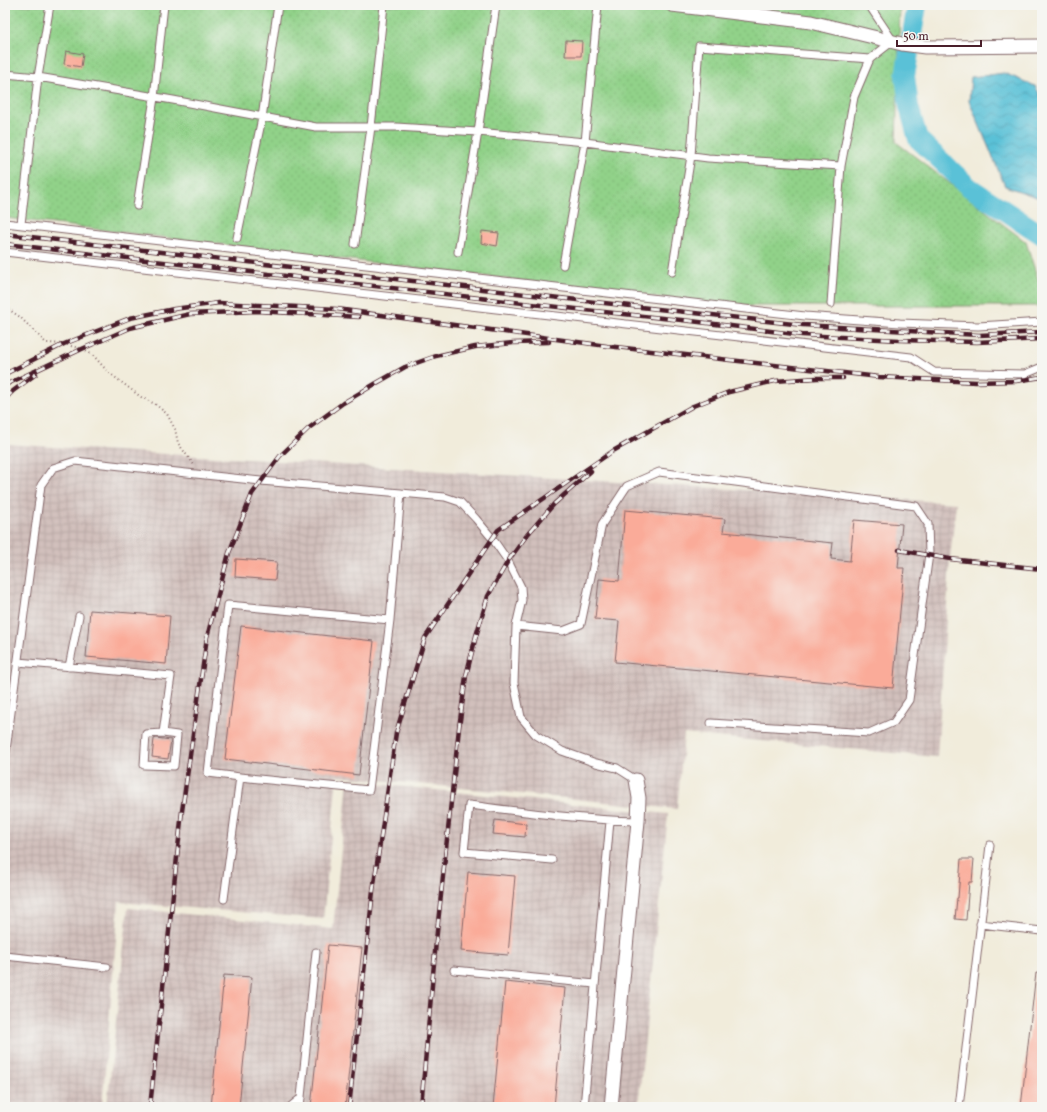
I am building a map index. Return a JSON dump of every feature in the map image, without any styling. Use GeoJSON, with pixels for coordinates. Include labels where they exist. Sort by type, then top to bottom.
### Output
{"type":"FeatureCollection","features":[{"type":"Feature","properties":{"kind":"street"},"geometry":{"type":"LineString","coordinates":[[672,5],[811,22],[898,42],[925,46],[1042,46]]}},
{"type":"Feature","properties":{"kind":"street"},"geometry":{"type":"LineString","coordinates":[[611,1107],[638,821],[639,798],[636,780]]}},
{"type":"Feature","properties":{"kind":"lane"},"geometry":{"type":"LineString","coordinates":[[21,224],[38,77],[50,5]]}},
{"type":"Feature","properties":{"kind":"lane"},"geometry":{"type":"LineString","coordinates":[[137,206],[154,98],[164,5]]}},
{"type":"Feature","properties":{"kind":"lane"},"geometry":{"type":"LineString","coordinates":[[237,238],[262,118],[278,5]]}},
{"type":"Feature","properties":{"kind":"lane"},"geometry":{"type":"LineString","coordinates":[[355,244],[371,127],[384,5]]}},
{"type":"Feature","properties":{"kind":"lane"},"geometry":{"type":"LineString","coordinates":[[458,252],[478,132],[496,5]]}},
{"type":"Feature","properties":{"kind":"lane"},"geometry":{"type":"LineString","coordinates":[[563,265],[584,142],[598,5]]}},
{"type":"Feature","properties":{"kind":"lane"},"geometry":{"type":"LineString","coordinates":[[672,272],[691,156],[699,46],[870,59],[898,42],[869,5]]}},
{"type":"Feature","properties":{"kind":"lane"},"geometry":{"type":"LineString","coordinates":[[831,304],[841,166],[854,97],[870,59]]}},
{"type":"Feature","properties":{"kind":"lane"},"geometry":{"type":"LineString","coordinates":[[5,74],[38,77],[154,98],[173,100],[316,127],[396,127],[478,132],[584,142],[691,156],[841,166]]}},
{"type":"Feature","properties":{"kind":"lane"},"geometry":{"type":"LineString","coordinates":[[5,222],[805,316],[900,323],[978,326],[1042,322]]}},
{"type":"Feature","properties":{"kind":"lane"},"geometry":{"type":"LineString","coordinates":[[5,252],[911,357],[934,372],[1025,374],[1042,367]]}},
{"type":"Feature","properties":{"kind":"lane"},"geometry":{"type":"LineString","coordinates":[[5,758],[41,485],[53,468],[75,461],[200,475],[445,497],[460,502],[476,519],[508,561],[521,587],[522,600],[516,626],[514,683],[521,717],[536,735],[562,751],[596,763],[617,768],[636,780]]}},
{"type":"Feature","properties":{"kind":"lane"},"geometry":{"type":"LineString","coordinates":[[516,626],[563,631],[581,624],[602,524],[627,486],[659,472],[916,506],[928,524],[929,554],[909,700],[894,722],[869,733],[711,723]]}},
{"type":"Feature","properties":{"kind":"lane"},"geometry":{"type":"LineString","coordinates":[[390,620],[228,605],[208,773],[369,790],[390,620],[401,493]]}},
{"type":"Feature","properties":{"kind":"lane"},"geometry":{"type":"LineString","coordinates":[[69,667],[79,616]]}},
{"type":"Feature","properties":{"kind":"lane"},"geometry":{"type":"LineString","coordinates":[[18,662],[171,676],[163,733]]}},
{"type":"Feature","properties":{"kind":"lane"},"geometry":{"type":"LineString","coordinates":[[163,733],[177,735],[174,766],[144,765],[146,734],[163,733]]}},
{"type":"Feature","properties":{"kind":"lane"},"geometry":{"type":"LineString","coordinates":[[224,899],[240,777]]}},
{"type":"Feature","properties":{"kind":"lane"},"geometry":{"type":"LineString","coordinates":[[552,860],[464,852],[469,805],[553,816],[638,821]]}},
{"type":"Feature","properties":{"kind":"lane"},"geometry":{"type":"LineString","coordinates":[[584,1107],[610,820]]}},
{"type":"Feature","properties":{"kind":"lane"},"geometry":{"type":"LineString","coordinates":[[959,1107],[990,845]]}},
{"type":"Feature","properties":{"kind":"lane"},"geometry":{"type":"LineString","coordinates":[[980,924],[1042,931]]}},
{"type":"Feature","properties":{"kind":"lane"},"geometry":{"type":"LineString","coordinates":[[300,1107],[316,952]]}},
{"type":"Feature","properties":{"kind":"lane"},"geometry":{"type":"LineString","coordinates":[[5,956],[107,967]]}},
{"type":"Feature","properties":{"kind":"lane"},"geometry":{"type":"LineString","coordinates":[[454,970],[595,984]]}},
{"type":"Feature","properties":{"kind":"lane"},"geometry":{"type":"LineString","coordinates":[[290,1107],[300,1098]]}},
{"type":"Feature","properties":{"kind":"path"},"geometry":{"type":"LineString","coordinates":[[5,307],[20,317],[46,343],[64,344],[82,348],[93,355],[108,372],[141,397],[155,404],[167,414],[175,429],[178,443],[200,475]]}},
{"type":"Feature","properties":{"kind":"shaded area"},"geometry":{"type":"Polygon","coordinates":[[[5,444],[956,503],[950,559],[937,757],[684,734],[677,809],[337,776],[323,919],[119,902],[102,1107],[5,1107],[5,444]]]}},
{"type":"Feature","properties":{"kind":"shaded area"},"geometry":{"type":"Polygon","coordinates":[[[348,781],[668,814],[638,1107],[107,1107],[128,908],[333,929],[348,781]]]}},
{"type":"Feature","properties":{"kind":"green space"},"geometry":{"type":"Polygon","coordinates":[[[5,5],[900,5],[896,142],[1026,242],[1042,292],[1042,306],[730,306],[5,218],[5,5]]]}},
{"type":"Feature","properties":{"kind":"water"},"geometry":{"type":"Polygon","coordinates":[[[1004,73],[1035,86],[1042,98],[1042,199],[1005,186],[969,101],[971,77],[1004,73]]]}},
{"type":"Feature","properties":{"kind":"building"},"geometry":{"type":"Polygon","coordinates":[[[566,40],[582,41],[581,56],[565,56],[566,40]]]}},
{"type":"Feature","properties":{"kind":"building"},"geometry":{"type":"Polygon","coordinates":[[[66,51],[83,54],[81,67],[64,64],[66,51]]]}},
{"type":"Feature","properties":{"kind":"building"},"geometry":{"type":"Polygon","coordinates":[[[482,231],[499,233],[497,246],[481,243],[482,231]]]}},
{"type":"Feature","properties":{"kind":"building"},"geometry":{"type":"Polygon","coordinates":[[[625,510],[725,519],[723,532],[833,543],[831,559],[850,561],[854,520],[902,524],[898,568],[904,568],[893,688],[615,662],[619,621],[595,619],[599,579],[619,581],[625,510]]]}},
{"type":"Feature","properties":{"kind":"building"},"geometry":{"type":"Polygon","coordinates":[[[236,559],[277,562],[275,580],[235,577],[236,559]]]}},
{"type":"Feature","properties":{"kind":"building"},"geometry":{"type":"Polygon","coordinates":[[[90,610],[170,616],[166,664],[86,657],[90,610]]]}},
{"type":"Feature","properties":{"kind":"building"},"geometry":{"type":"Polygon","coordinates":[[[241,626],[374,641],[359,775],[225,759],[241,626]]]}},
{"type":"Feature","properties":{"kind":"building"},"geometry":{"type":"Polygon","coordinates":[[[154,739],[171,740],[168,759],[152,757],[154,739]]]}},
{"type":"Feature","properties":{"kind":"building"},"geometry":{"type":"Polygon","coordinates":[[[495,820],[526,824],[525,837],[493,834],[495,820]]]}},
{"type":"Feature","properties":{"kind":"building"},"geometry":{"type":"Polygon","coordinates":[[[961,859],[974,859],[972,882],[969,882],[966,920],[955,919],[961,859]]]}},
{"type":"Feature","properties":{"kind":"building"},"geometry":{"type":"Polygon","coordinates":[[[468,872],[515,876],[508,955],[461,951],[468,872]]]}},
{"type":"Feature","properties":{"kind":"building"},"geometry":{"type":"Polygon","coordinates":[[[328,945],[362,948],[345,1107],[311,1107],[328,945]]]}},
{"type":"Feature","properties":{"kind":"building"},"geometry":{"type":"Polygon","coordinates":[[[1036,973],[1042,974],[1042,1107],[1021,1107],[1036,973]]]}},
{"type":"Feature","properties":{"kind":"building"},"geometry":{"type":"Polygon","coordinates":[[[224,975],[252,977],[239,1107],[211,1107],[224,975]]]}},
{"type":"Feature","properties":{"kind":"building"},"geometry":{"type":"Polygon","coordinates":[[[505,982],[565,988],[554,1107],[493,1107],[505,982]]]}},
{"type":"Feature","properties":{"kind":"waterway"},"geometry":{"type":"LineString","coordinates":[[917,5],[905,76],[909,107],[918,139],[969,187],[1042,235]]}},
{"type":"Feature","properties":{"kind":"railway"},"geometry":{"type":"LineString","coordinates":[[5,234],[803,325],[979,335],[1042,332]]}},
{"type":"Feature","properties":{"kind":"railway"},"geometry":{"type":"LineString","coordinates":[[5,244],[691,321],[802,335],[977,342],[1042,339]]}},
{"type":"Feature","properties":{"kind":"railway"},"geometry":{"type":"LineString","coordinates":[[5,374],[64,344],[130,318],[174,309],[219,303],[337,309],[607,346],[879,377],[976,382],[1016,381],[1042,377]]}},
{"type":"Feature","properties":{"kind":"railway"},"geometry":{"type":"LineString","coordinates":[[5,385],[130,328],[190,314],[256,311],[359,317]]}},
{"type":"Feature","properties":{"kind":"railway"},"geometry":{"type":"LineString","coordinates":[[150,1107],[182,811],[207,637],[229,553],[252,494],[280,456],[309,428],[343,403],[405,367],[436,356],[475,347],[513,343],[549,342]]}},
{"type":"Feature","properties":{"kind":"railway"},"geometry":{"type":"LineString","coordinates":[[5,399],[13,391],[36,374]]}},
{"type":"Feature","properties":{"kind":"railway"},"geometry":{"type":"LineString","coordinates":[[349,1107],[373,891],[396,733],[425,638],[498,530],[613,451],[693,406],[729,392],[775,381],[843,378]]}},
{"type":"Feature","properties":{"kind":"railway"},"geometry":{"type":"LineString","coordinates":[[421,1107],[436,941],[459,728],[466,676],[476,636],[488,596],[508,561],[527,535],[554,504],[591,471]]}},
{"type":"Feature","properties":{"kind":"railway"},"geometry":{"type":"LineString","coordinates":[[899,550],[950,559],[1042,569]]}}]}
